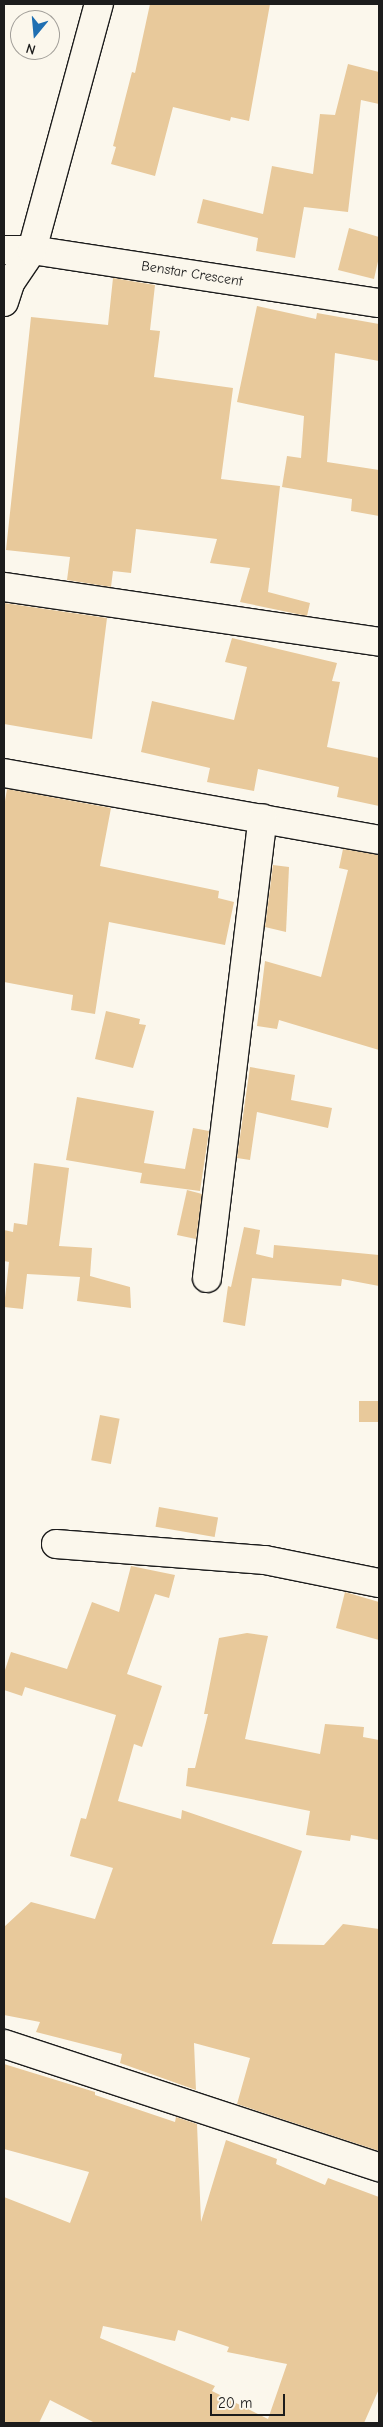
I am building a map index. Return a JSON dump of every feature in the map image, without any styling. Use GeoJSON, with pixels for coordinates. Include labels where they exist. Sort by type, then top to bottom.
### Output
{"type":"FeatureCollection","features":[{"type":"Feature","properties":{"kind":"street"},"geometry":{"type":"LineString","coordinates":[[4,302],[10,283],[32,250],[99,4]]}},
{"type":"Feature","properties":{"kind":"street","name":"Benstar Crescent"},"geometry":{"type":"LineString","coordinates":[[4,250],[32,250],[379,303]]}},
{"type":"Feature","properties":{"kind":"street"},"geometry":{"type":"LineString","coordinates":[[4,586],[379,642]]}},
{"type":"Feature","properties":{"kind":"street"},"geometry":{"type":"LineString","coordinates":[[4,773],[379,840]]}},
{"type":"Feature","properties":{"kind":"street"},"geometry":{"type":"LineString","coordinates":[[207,1278],[263,818]]}},
{"type":"Feature","properties":{"kind":"street"},"geometry":{"type":"LineString","coordinates":[[56,1544],[266,1560],[379,1582]]}},
{"type":"Feature","properties":{"kind":"street"},"geometry":{"type":"LineString","coordinates":[[4,2044],[45,2055],[379,2167]]}},
{"type":"Feature","properties":{"kind":"building"},"geometry":{"type":"Polygon","coordinates":[[[150,4],[270,4],[249,121],[231,117],[230,121],[173,107],[155,176],[111,164],[116,147],[113,146],[132,72],[135,73],[150,4]]]}},
{"type":"Feature","properties":{"kind":"building"},"geometry":{"type":"Polygon","coordinates":[[[348,64],[379,72],[379,104],[361,100],[348,212],[304,207],[295,258],[256,251],[258,238],[197,223],[203,199],[263,214],[272,166],[313,174],[320,114],[335,115],[348,64]]]}},
{"type":"Feature","properties":{"kind":"building"},"geometry":{"type":"Polygon","coordinates":[[[349,228],[379,237],[379,257],[374,279],[338,270],[349,228]]]}},
{"type":"Feature","properties":{"kind":"building"},"geometry":{"type":"Polygon","coordinates":[[[113,278],[155,285],[150,330],[160,331],[154,377],[233,388],[221,479],[280,486],[268,592],[310,603],[307,616],[240,602],[250,568],[210,563],[217,539],[136,529],[131,573],[113,571],[111,587],[67,580],[70,557],[6,550],[31,317],[108,325],[113,278]]]}},
{"type":"Feature","properties":{"kind":"building"},"geometry":{"type":"Polygon","coordinates":[[[257,306],[316,319],[317,313],[379,324],[379,361],[335,353],[327,462],[379,470],[379,516],[351,511],[352,499],[282,487],[287,456],[301,458],[304,416],[237,402],[257,306]]]}},
{"type":"Feature","properties":{"kind":"building"},"geometry":{"type":"Polygon","coordinates":[[[4,603],[107,618],[92,739],[4,724],[4,603]]]}},
{"type":"Feature","properties":{"kind":"building"},"geometry":{"type":"Polygon","coordinates":[[[232,638],[337,663],[332,681],[340,682],[327,747],[379,758],[379,806],[337,797],[339,787],[258,769],[254,791],[207,782],[210,768],[141,752],[152,701],[234,720],[247,667],[225,662],[232,638]]]}},
{"type":"Feature","properties":{"kind":"building"},"geometry":{"type":"Polygon","coordinates":[[[7,789],[111,808],[100,866],[219,891],[218,898],[234,902],[225,945],[109,922],[95,1014],[71,1010],[73,995],[4,982],[4,807],[7,789]]]}},
{"type":"Feature","properties":{"kind":"building"},"geometry":{"type":"Polygon","coordinates":[[[343,849],[379,855],[379,1050],[279,1020],[277,1029],[257,1026],[265,961],[321,977],[348,870],[339,868],[343,849]]]}},
{"type":"Feature","properties":{"kind":"building"},"geometry":{"type":"Polygon","coordinates":[[[273,865],[289,867],[286,932],[265,927],[273,865]]]}},
{"type":"Feature","properties":{"kind":"building"},"geometry":{"type":"Polygon","coordinates":[[[106,1011],[140,1019],[139,1024],[146,1025],[133,1068],[95,1059],[106,1011]]]}},
{"type":"Feature","properties":{"kind":"building"},"geometry":{"type":"Polygon","coordinates":[[[250,1067],[295,1075],[291,1100],[332,1108],[328,1128],[257,1112],[250,1160],[237,1158],[250,1067]]]}},
{"type":"Feature","properties":{"kind":"building"},"geometry":{"type":"Polygon","coordinates":[[[77,1097],[154,1111],[144,1163],[185,1169],[193,1128],[209,1131],[200,1191],[140,1183],[142,1173],[66,1160],[77,1097]]]}},
{"type":"Feature","properties":{"kind":"building"},"geometry":{"type":"Polygon","coordinates":[[[34,1163],[69,1168],[59,1246],[92,1248],[90,1276],[130,1287],[131,1308],[77,1301],[80,1277],[27,1274],[23,1309],[4,1307],[9,1262],[4,1261],[4,1230],[13,1232],[14,1223],[27,1225],[34,1163]]]}},
{"type":"Feature","properties":{"kind":"building"},"geometry":{"type":"Polygon","coordinates":[[[187,1190],[202,1194],[196,1239],[177,1235],[187,1190]]]}},
{"type":"Feature","properties":{"kind":"building"},"geometry":{"type":"Polygon","coordinates":[[[244,1227],[260,1230],[256,1254],[273,1258],[274,1245],[379,1255],[379,1286],[342,1279],[341,1286],[252,1278],[245,1326],[223,1322],[228,1286],[231,1287],[244,1227]]]}},
{"type":"Feature","properties":{"kind":"building"},"geometry":{"type":"Polygon","coordinates":[[[359,1401],[379,1401],[379,1422],[359,1422],[359,1401]]]}},
{"type":"Feature","properties":{"kind":"building"},"geometry":{"type":"Polygon","coordinates":[[[100,1415],[120,1419],[111,1464],[91,1460],[100,1415]]]}},
{"type":"Feature","properties":{"kind":"building"},"geometry":{"type":"Polygon","coordinates":[[[159,1507],[218,1517],[215,1537],[156,1527],[159,1507]]]}},
{"type":"Feature","properties":{"kind":"building"},"geometry":{"type":"Polygon","coordinates":[[[131,1566],[175,1575],[169,1598],[155,1594],[127,1674],[162,1686],[142,1747],[134,1744],[118,1801],[181,1819],[182,1810],[302,1851],[272,1944],[324,1945],[343,1924],[379,1929],[379,2151],[237,2104],[250,2058],[194,2043],[196,2090],[120,2063],[122,2054],[36,2032],[40,2022],[4,2015],[4,1927],[31,1902],[95,1919],[113,1868],[70,1856],[81,1818],[86,1819],[116,1715],[25,1687],[22,1696],[4,1690],[4,1673],[11,1652],[67,1669],[92,1602],[119,1612],[131,1566]]]}},
{"type":"Feature","properties":{"kind":"building"},"geometry":{"type":"Polygon","coordinates":[[[345,1592],[379,1602],[379,1640],[336,1628],[345,1592]]]}},
{"type":"Feature","properties":{"kind":"building"},"geometry":{"type":"Polygon","coordinates":[[[247,1633],[268,1636],[245,1739],[320,1754],[325,1724],[364,1727],[363,1737],[379,1740],[379,1840],[351,1835],[350,1841],[306,1835],[310,1811],[186,1786],[188,1768],[195,1768],[208,1714],[204,1714],[219,1638],[247,1633]]]}},
{"type":"Feature","properties":{"kind":"building"},"geometry":{"type":"Polygon","coordinates":[[[4,2064],[95,2092],[95,2095],[175,2122],[176,2117],[197,2124],[201,2222],[226,2140],[277,2159],[276,2164],[325,2185],[328,2178],[379,2197],[379,2389],[364,2423],[95,2423],[50,2400],[39,2423],[4,2423],[4,2197],[70,2223],[89,2172],[4,2149],[4,2064]],[[103,2326],[100,2338],[215,2386],[212,2391],[268,2419],[287,2364],[227,2352],[229,2347],[178,2330],[175,2341],[103,2326]]]}}]}
